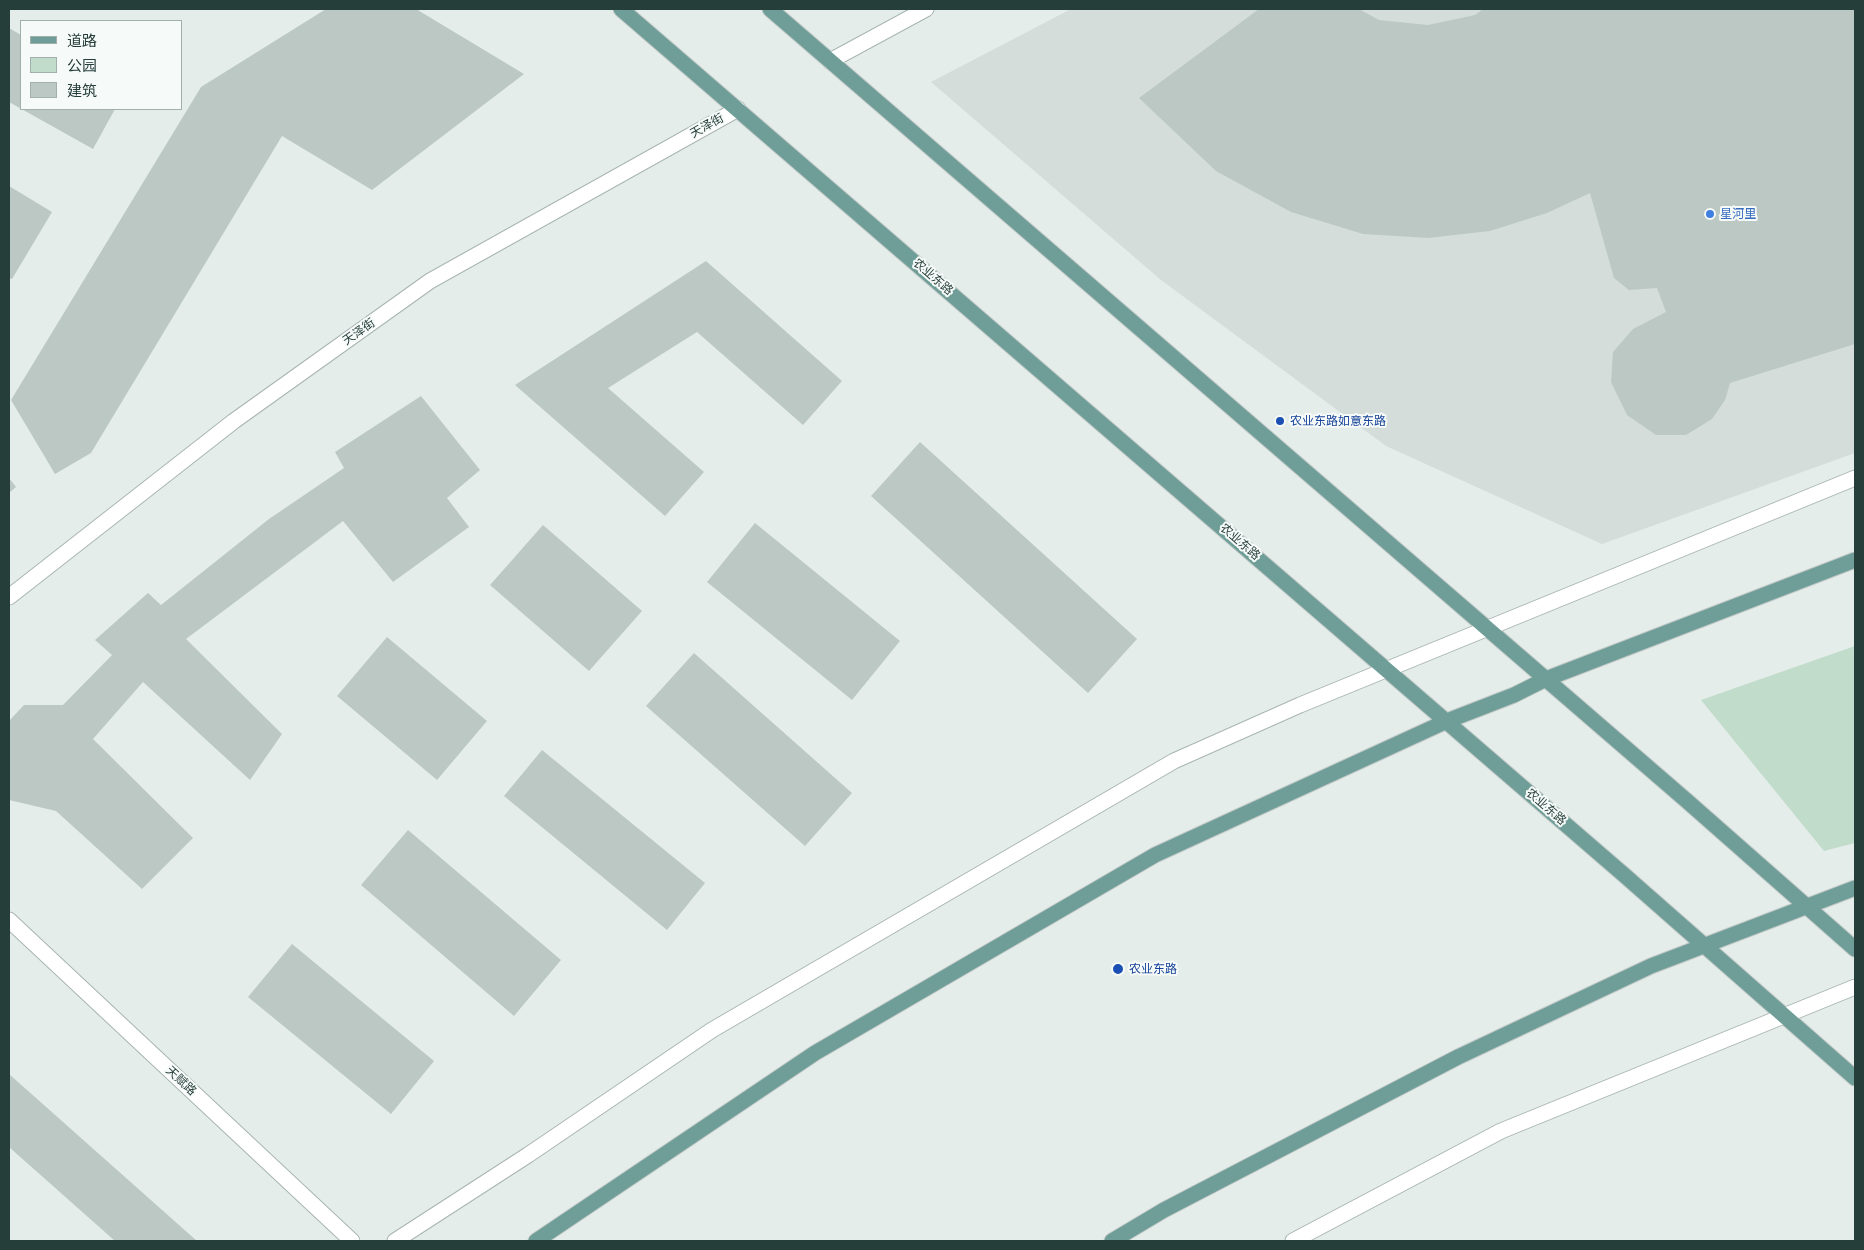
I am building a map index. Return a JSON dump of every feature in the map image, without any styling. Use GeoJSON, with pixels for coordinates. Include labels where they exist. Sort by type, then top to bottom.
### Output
{"type":"FeatureCollection","features":[{"type":"Feature","properties":{"kind":"main road","name":"农业东路"},"geometry":{"type":"LineString","coordinates":[[622,9],[1447,721],[1855,1078]]}},
{"type":"Feature","properties":{"kind":"main road"},"geometry":{"type":"LineString","coordinates":[[770,9],[1488,628],[1855,949]]}},
{"type":"Feature","properties":{"kind":"main road"},"geometry":{"type":"LineString","coordinates":[[536,1241],[815,1053],[1155,855],[1447,721],[1514,696],[1546,679],[1855,560]]}},
{"type":"Feature","properties":{"kind":"main road"},"geometry":{"type":"LineString","coordinates":[[1112,1241],[1164,1210],[1308,1133],[1458,1057],[1652,966],[1855,888]]}},
{"type":"Feature","properties":{"kind":"street"},"geometry":{"type":"LineString","coordinates":[[830,61],[926,9]]}},
{"type":"Feature","properties":{"kind":"street","name":"天泽街"},"geometry":{"type":"LineString","coordinates":[[9,597],[234,421],[430,282],[738,109]]}},
{"type":"Feature","properties":{"kind":"street"},"geometry":{"type":"LineString","coordinates":[[395,1241],[528,1155],[712,1030],[1174,761],[1387,669],[1855,478]]}},
{"type":"Feature","properties":{"kind":"street","name":"天赋路"},"geometry":{"type":"LineString","coordinates":[[9,920],[352,1241]]}},
{"type":"Feature","properties":{"kind":"street"},"geometry":{"type":"LineString","coordinates":[[1293,1241],[1502,1131],[1855,987]]}},
{"type":"Feature","properties":{"kind":"shaded area"},"geometry":{"type":"Polygon","coordinates":[[[1071,9],[1855,9],[1855,453],[1602,544],[1386,446],[1161,280],[931,82],[1071,9]]]}},
{"type":"Feature","properties":{"kind":"green space"},"geometry":{"type":"Polygon","coordinates":[[[1855,646],[1855,843],[1824,851],[1701,700],[1855,646]]]}},
{"type":"Feature","properties":{"kind":"building"},"geometry":{"type":"Polygon","coordinates":[[[326,9],[416,9],[524,74],[372,190],[282,136],[91,453],[55,474],[11,400],[201,87],[326,9]]]}},
{"type":"Feature","properties":{"kind":"building"},"geometry":{"type":"Polygon","coordinates":[[[1259,9],[1359,9],[1379,20],[1428,25],[1475,15],[1483,9],[1855,9],[1855,344],[1730,383],[1725,400],[1712,419],[1686,435],[1656,435],[1627,415],[1611,382],[1613,352],[1633,329],[1666,312],[1657,288],[1629,290],[1614,278],[1590,193],[1547,213],[1490,231],[1428,238],[1363,234],[1291,212],[1216,171],[1139,98],[1259,9]]]}},
{"type":"Feature","properties":{"kind":"building"},"geometry":{"type":"Polygon","coordinates":[[[9,28],[20,34],[20,108],[9,102],[9,28]]]}},
{"type":"Feature","properties":{"kind":"building"},"geometry":{"type":"Polygon","coordinates":[[[24,110],[114,110],[93,149],[24,110]]]}},
{"type":"Feature","properties":{"kind":"building"},"geometry":{"type":"Polygon","coordinates":[[[9,186],[52,212],[12,279],[9,278],[9,186]]]}},
{"type":"Feature","properties":{"kind":"building"},"geometry":{"type":"Polygon","coordinates":[[[706,261],[842,381],[803,425],[697,332],[608,388],[704,472],[665,516],[515,385],[706,261]]]}},
{"type":"Feature","properties":{"kind":"building"},"geometry":{"type":"Polygon","coordinates":[[[421,396],[480,470],[447,498],[469,527],[393,582],[343,521],[186,639],[282,734],[250,780],[143,682],[93,739],[193,838],[142,889],[56,811],[9,800],[9,721],[24,705],[63,705],[112,655],[95,640],[148,593],[161,605],[269,519],[344,468],[335,452],[421,396]]]}},
{"type":"Feature","properties":{"kind":"building"},"geometry":{"type":"Polygon","coordinates":[[[920,442],[1137,639],[1088,693],[871,496],[920,442]]]}},
{"type":"Feature","properties":{"kind":"building"},"geometry":{"type":"Polygon","coordinates":[[[9,478],[16,487],[9,493],[9,478]]]}},
{"type":"Feature","properties":{"kind":"building"},"geometry":{"type":"Polygon","coordinates":[[[755,523],[900,641],[852,700],[707,582],[755,523]]]}},
{"type":"Feature","properties":{"kind":"building"},"geometry":{"type":"Polygon","coordinates":[[[543,525],[642,611],[589,671],[490,585],[543,525]]]}},
{"type":"Feature","properties":{"kind":"building"},"geometry":{"type":"Polygon","coordinates":[[[387,637],[487,721],[437,780],[337,696],[387,637]]]}},
{"type":"Feature","properties":{"kind":"building"},"geometry":{"type":"Polygon","coordinates":[[[694,653],[852,793],[805,846],[646,706],[694,653]]]}},
{"type":"Feature","properties":{"kind":"building"},"geometry":{"type":"Polygon","coordinates":[[[542,750],[705,883],[667,930],[504,796],[542,750]]]}},
{"type":"Feature","properties":{"kind":"building"},"geometry":{"type":"Polygon","coordinates":[[[408,830],[561,960],[514,1016],[361,885],[408,830]]]}},
{"type":"Feature","properties":{"kind":"building"},"geometry":{"type":"Polygon","coordinates":[[[292,944],[434,1061],[391,1114],[248,997],[292,944]]]}},
{"type":"Feature","properties":{"kind":"building"},"geometry":{"type":"Polygon","coordinates":[[[9,1074],[197,1241],[115,1241],[9,1147],[9,1074]]]}},
{"type":"Feature","properties":{"kind":"place","name":"星河里"},"geometry":{"type":"Point","coordinates":[1710,214]}},
{"type":"Feature","properties":{"kind":"place","name":"农业东路如意东路"},"geometry":{"type":"Point","coordinates":[1280,421]}},
{"type":"Feature","properties":{"kind":"place","name":"农业东路"},"geometry":{"type":"Point","coordinates":[1118,969]}}]}
